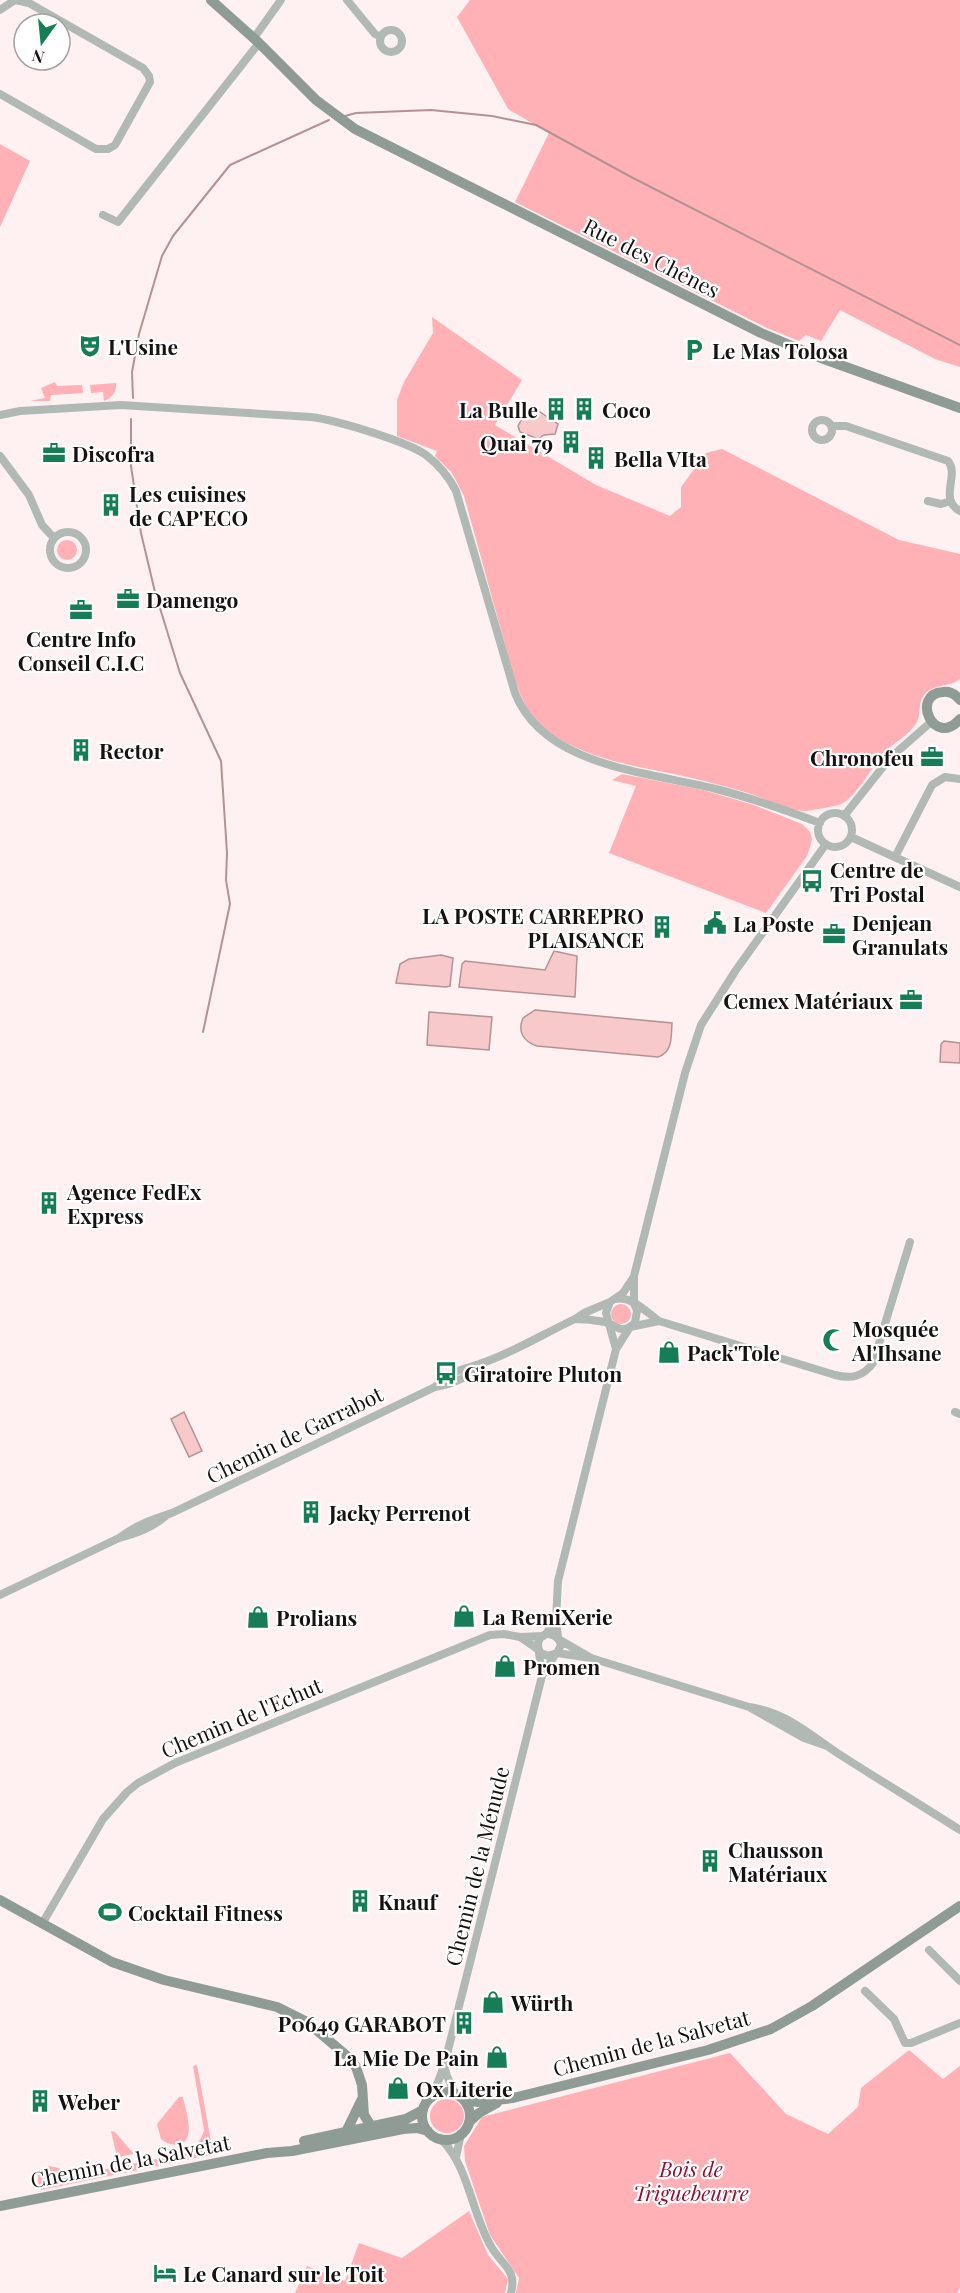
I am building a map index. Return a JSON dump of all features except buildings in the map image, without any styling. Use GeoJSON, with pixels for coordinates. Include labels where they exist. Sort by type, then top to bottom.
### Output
{"type":"FeatureCollection","features":[{"type":"Feature","properties":{"kind":"street"},"geometry":{"type":"LineString","coordinates":[[0,10],[13,1],[20,0],[29,3],[143,68],[150,82],[117,143],[106,150],[96,149],[0,94]]}},
{"type":"Feature","properties":{"kind":"street","name":"Rue des Chênes"},"geometry":{"type":"LineString","coordinates":[[211,0],[257,41],[316,100],[355,129],[761,333],[821,358],[960,408]]}},
{"type":"Feature","properties":{"kind":"street"},"geometry":{"type":"LineString","coordinates":[[104,215],[117,222],[257,41],[281,0]]}},
{"type":"Feature","properties":{"kind":"street"},"geometry":{"type":"LineString","coordinates":[[347,0],[375,34],[381,37]]}},
{"type":"Feature","properties":{"kind":"street"},"geometry":{"type":"LineString","coordinates":[[0,415],[20,411],[132,406],[321,418],[401,444],[424,454],[442,470],[456,491],[515,693],[520,706],[544,734],[563,746],[602,763],[732,793],[820,823]]}},
{"type":"Feature","properties":{"kind":"street"},"geometry":{"type":"LineString","coordinates":[[832,426],[846,426],[948,460],[955,470],[951,501],[960,511]]}},
{"type":"Feature","properties":{"kind":"street"},"geometry":{"type":"LineString","coordinates":[[0,456],[28,495],[42,525],[54,538]]}},
{"type":"Feature","properties":{"kind":"street"},"geometry":{"type":"LineString","coordinates":[[928,501],[941,504],[951,501]]}},
{"type":"Feature","properties":{"kind":"street"},"geometry":{"type":"LineString","coordinates":[[71,532],[82,538],[86,550],[82,561],[71,567],[65,567],[54,561],[50,549],[54,538],[59,534],[71,532]]}},
{"type":"Feature","properties":{"kind":"street"},"geometry":{"type":"LineString","coordinates":[[959,697],[951,692],[935,694],[926,707],[931,722],[938,727],[947,728],[955,725],[960,719]]}},
{"type":"Feature","properties":{"kind":"street"},"geometry":{"type":"LineString","coordinates":[[844,816],[890,758],[931,722]]}},
{"type":"Feature","properties":{"kind":"street"},"geometry":{"type":"LineString","coordinates":[[895,857],[932,785],[945,777],[960,779]]}},
{"type":"Feature","properties":{"kind":"street"},"geometry":{"type":"LineString","coordinates":[[828,815],[844,816],[850,823],[851,837],[840,846],[826,844],[820,837],[820,823],[828,815]]}},
{"type":"Feature","properties":{"kind":"street"},"geometry":{"type":"LineString","coordinates":[[851,837],[960,887]]}},
{"type":"Feature","properties":{"kind":"street"},"geometry":{"type":"LineString","coordinates":[[556,1654],[561,1646],[556,1618],[560,1572],[616,1349],[637,1317],[634,1304],[634,1276],[692,1050],[701,1025],[720,993],[826,844]]}},
{"type":"Feature","properties":{"kind":"street"},"geometry":{"type":"LineString","coordinates":[[613,1301],[626,1299],[659,1321],[835,1375],[856,1377],[867,1371],[873,1363],[910,1242]]}},
{"type":"Feature","properties":{"kind":"street"},"geometry":{"type":"LineString","coordinates":[[616,1349],[606,1312],[634,1276]]}},
{"type":"Feature","properties":{"kind":"street","name":"Chemin de Garrabot"},"geometry":{"type":"LineString","coordinates":[[0,1595],[119,1538],[147,1529],[169,1514],[435,1387],[444,1378],[466,1367],[484,1363],[613,1301]]}},
{"type":"Feature","properties":{"kind":"street"},"geometry":{"type":"LineString","coordinates":[[575,1319],[609,1323],[618,1329],[659,1321]]}},
{"type":"Feature","properties":{"kind":"street"},"geometry":{"type":"LineString","coordinates":[[540,1651],[538,1642],[556,1618]]}},
{"type":"Feature","properties":{"kind":"street","name":"Chemin de l'Echut"},"geometry":{"type":"LineString","coordinates":[[42,1924],[103,1819],[127,1792],[152,1774],[490,1635],[504,1634],[520,1637],[544,1635]]}},
{"type":"Feature","properties":{"kind":"street"},"geometry":{"type":"LineString","coordinates":[[544,1635],[553,1634],[591,1658]]}},
{"type":"Feature","properties":{"kind":"street"},"geometry":{"type":"LineString","coordinates":[[520,1637],[548,1656],[556,1654],[591,1658],[749,1707],[764,1709],[784,1717],[960,1830]]}},
{"type":"Feature","properties":{"kind":"street","name":"Chemin de la Ménude"},"geometry":{"type":"LineString","coordinates":[[540,1651],[542,1676]]}},
{"type":"Feature","properties":{"kind":"street","name":"Chemin de la Ménude"},"geometry":{"type":"LineString","coordinates":[[433,2095],[444,2066],[542,1676],[556,1654]]}},
{"type":"Feature","properties":{"kind":"street"},"geometry":{"type":"LineString","coordinates":[[0,1900],[99,1956],[134,1970],[174,1983],[270,2005],[298,2016],[352,2061],[360,2079],[364,2115],[372,2126]]}},
{"type":"Feature","properties":{"kind":"street","name":"Chemin de la Salvetat"},"geometry":{"type":"LineString","coordinates":[[459,2097],[478,2102],[503,2101],[708,2050],[771,2029],[812,2006],[958,1907]]}},
{"type":"Feature","properties":{"kind":"street"},"geometry":{"type":"LineString","coordinates":[[929,1950],[960,1981]]}},
{"type":"Feature","properties":{"kind":"street"},"geometry":{"type":"LineString","coordinates":[[865,1991],[894,2019],[905,2043],[911,2043],[960,2023]]}},
{"type":"Feature","properties":{"kind":"street"},"geometry":{"type":"LineString","coordinates":[[444,2066],[447,2076],[468,2108],[469,2122],[461,2134],[456,2157]]}},
{"type":"Feature","properties":{"kind":"street"},"geometry":{"type":"LineString","coordinates":[[459,2097],[443,2092],[433,2095],[423,2110],[423,2119],[428,2132],[441,2138],[452,2138],[461,2134]]}},
{"type":"Feature","properties":{"kind":"street"},"geometry":{"type":"LineString","coordinates":[[346,2132],[362,2099]]}},
{"type":"Feature","properties":{"kind":"street","name":"Chemin de la Salvetat"},"geometry":{"type":"LineString","coordinates":[[469,2122],[479,2113],[503,2101]]}},
{"type":"Feature","properties":{"kind":"street","name":"Chemin de la Salvetat"},"geometry":{"type":"LineString","coordinates":[[267,2153],[278,2146],[406,2119],[423,2110]]}},
{"type":"Feature","properties":{"kind":"street","name":"Chemin de la Salvetat"},"geometry":{"type":"LineString","coordinates":[[0,2206],[267,2153],[292,2151],[410,2128],[428,2132]]}},
{"type":"Feature","properties":{"kind":"street"},"geometry":{"type":"LineString","coordinates":[[441,2138],[456,2157],[487,2239],[512,2274],[514,2282],[512,2293]]}},
{"type":"Feature","properties":{"kind":"green space"},"geometry":{"type":"Polygon","coordinates":[[[470,0],[960,0],[960,367],[935,359],[840,310],[821,341],[806,335],[799,341],[767,328],[515,202],[549,133],[508,109],[457,17],[470,0]]]}},
{"type":"Feature","properties":{"kind":"green space"},"geometry":{"type":"Polygon","coordinates":[[[0,144],[30,161],[0,227],[0,144]]]}},
{"type":"Feature","properties":{"kind":"green space"},"geometry":{"type":"Polygon","coordinates":[[[432,317],[522,380],[495,425],[596,485],[670,516],[681,507],[681,487],[706,453],[722,449],[899,540],[960,554],[960,679],[932,689],[924,695],[915,725],[882,755],[848,800],[838,805],[805,811],[719,785],[592,754],[556,736],[531,715],[515,681],[464,496],[452,473],[435,456],[437,451],[397,436],[397,400],[404,382],[433,333],[432,317]]]}},
{"type":"Feature","properties":{"kind":"green space"},"geometry":{"type":"Polygon","coordinates":[[[55,382],[57,386],[82,385],[83,393],[51,395],[50,401],[30,401],[45,398],[41,388],[55,382]]]}},
{"type":"Feature","properties":{"kind":"green space"},"geometry":{"type":"Polygon","coordinates":[[[116,383],[113,394],[104,401],[103,392],[91,393],[90,385],[116,383]]]}},
{"type":"Feature","properties":{"kind":"green space"},"geometry":{"type":"Polygon","coordinates":[[[67,540],[74,543],[77,550],[74,557],[67,560],[60,557],[57,550],[60,543],[67,540]]]}},
{"type":"Feature","properties":{"kind":"green space"},"geometry":{"type":"Polygon","coordinates":[[[622,774],[703,790],[754,805],[802,824],[810,832],[812,839],[807,856],[766,913],[609,853],[636,786],[612,780],[622,774]]]}},
{"type":"Feature","properties":{"kind":"green space"},"geometry":{"type":"Polygon","coordinates":[[[621,1304],[628,1307],[631,1314],[628,1321],[621,1324],[614,1321],[611,1314],[614,1307],[621,1304]]]}},
{"type":"Feature","properties":{"kind":"green space","name":"Bois de Triguebeurre"},"geometry":{"type":"Polygon","coordinates":[[[909,2050],[943,2079],[960,2066],[960,2288],[957,2293],[516,2293],[519,2278],[490,2235],[465,2161],[464,2146],[482,2117],[730,2053],[786,2114],[828,2134],[858,2107],[861,2088],[909,2050]]]}},
{"type":"Feature","properties":{"kind":"green space"},"geometry":{"type":"Polygon","coordinates":[[[197,2065],[211,2141],[220,2153],[41,2190],[38,2187],[38,2175],[49,2166],[59,2168],[66,2177],[182,2154],[193,2148],[199,2142],[204,2130],[193,2066],[197,2065]]]}},
{"type":"Feature","properties":{"kind":"green space"},"geometry":{"type":"Polygon","coordinates":[[[179,2097],[183,2097],[188,2137],[179,2144],[167,2143],[161,2139],[157,2124],[179,2097]]]}},
{"type":"Feature","properties":{"kind":"green space"},"geometry":{"type":"Polygon","coordinates":[[[447,2099],[459,2104],[464,2116],[459,2128],[447,2133],[435,2128],[430,2116],[435,2104],[447,2099]]]}},
{"type":"Feature","properties":{"kind":"green space"},"geometry":{"type":"Polygon","coordinates":[[[111,2131],[115,2132],[134,2154],[117,2157],[111,2131]]]}},
{"type":"Feature","properties":{"kind":"green space"},"geometry":{"type":"Polygon","coordinates":[[[469,2211],[488,2255],[508,2279],[505,2293],[295,2293],[307,2266],[345,2281],[359,2243],[402,2258],[469,2211]]]}},
{"type":"Feature","properties":{"kind":"shaded area"},"geometry":{"type":"Polygon","coordinates":[[[540,412],[558,424],[555,434],[544,435],[538,439],[520,432],[518,426],[523,417],[540,412]]]}},
{"type":"Feature","properties":{"kind":"shaded area"},"geometry":{"type":"Polygon","coordinates":[[[554,951],[577,956],[575,997],[459,987],[462,964],[465,961],[545,970],[554,951]]]}},
{"type":"Feature","properties":{"kind":"shaded area"},"geometry":{"type":"Polygon","coordinates":[[[441,955],[453,958],[450,986],[396,983],[400,964],[409,959],[441,955]]]}},
{"type":"Feature","properties":{"kind":"shaded area"},"geometry":{"type":"Polygon","coordinates":[[[535,1010],[672,1023],[669,1048],[658,1057],[537,1046],[528,1042],[521,1032],[523,1018],[535,1010]]]}},
{"type":"Feature","properties":{"kind":"shaded area"},"geometry":{"type":"Polygon","coordinates":[[[429,1012],[492,1017],[489,1050],[427,1045],[429,1012]]]}},
{"type":"Feature","properties":{"kind":"shaded area"},"geometry":{"type":"Polygon","coordinates":[[[944,1041],[960,1043],[960,1063],[940,1062],[941,1044],[944,1041]]]}},
{"type":"Feature","properties":{"kind":"shaded area"},"geometry":{"type":"Polygon","coordinates":[[[184,1412],[202,1451],[189,1457],[171,1419],[184,1412]]]}},
{"type":"Feature","properties":{"kind":"waterway"},"geometry":{"type":"LineString","coordinates":[[345,116],[356,113],[431,110],[492,116],[536,125],[633,178],[960,345]]}},
{"type":"Feature","properties":{"kind":"waterway"},"geometry":{"type":"LineString","coordinates":[[133,398],[132,372],[139,334],[162,256],[173,236],[230,165],[329,120]]}},
{"type":"Feature","properties":{"kind":"waterway"},"geometry":{"type":"LineString","coordinates":[[131,419],[131,466],[141,533],[155,592],[180,673],[221,761],[227,853],[226,880],[230,904],[203,1032]]}},
{"type":"Feature","properties":{"kind":"place","name":"L'Usine"},"geometry":{"type":"Point","coordinates":[90,346]}},
{"type":"Feature","properties":{"kind":"place","name":"Le Mas Tolosa"},"geometry":{"type":"Point","coordinates":[694,350]}},
{"type":"Feature","properties":{"kind":"place","name":"La Bulle"},"geometry":{"type":"Point","coordinates":[556,409]}},
{"type":"Feature","properties":{"kind":"place","name":"Coco"},"geometry":{"type":"Point","coordinates":[584,409]}},
{"type":"Feature","properties":{"kind":"place","name":"Quai 79"},"geometry":{"type":"Point","coordinates":[571,442]}},
{"type":"Feature","properties":{"kind":"place","name":"Discofra"},"geometry":{"type":"Point","coordinates":[54,453]}},
{"type":"Feature","properties":{"kind":"place","name":"Bella VIta"},"geometry":{"type":"Point","coordinates":[596,458]}},
{"type":"Feature","properties":{"kind":"place","name":"Les cuisines de CAP'ECO"},"geometry":{"type":"Point","coordinates":[111,505]}},
{"type":"Feature","properties":{"kind":"place","name":"Damengo"},"geometry":{"type":"Point","coordinates":[128,599]}},
{"type":"Feature","properties":{"kind":"place","name":"Centre Info Conseil C.I.C"},"geometry":{"type":"Point","coordinates":[81,610]}},
{"type":"Feature","properties":{"kind":"place","name":"Rector"},"geometry":{"type":"Point","coordinates":[81,750]}},
{"type":"Feature","properties":{"kind":"place","name":"Chronofeu"},"geometry":{"type":"Point","coordinates":[932,757]}},
{"type":"Feature","properties":{"kind":"place","name":"Centre de Tri Postal"},"geometry":{"type":"Point","coordinates":[812,881]}},
{"type":"Feature","properties":{"kind":"place","name":"La Poste"},"geometry":{"type":"Point","coordinates":[715,923]}},
{"type":"Feature","properties":{"kind":"place","name":"LA POSTE CARREPRO PLAISANCE"},"geometry":{"type":"Point","coordinates":[662,927]}},
{"type":"Feature","properties":{"kind":"place","name":"Denjean Granulats"},"geometry":{"type":"Point","coordinates":[834,934]}},
{"type":"Feature","properties":{"kind":"place","name":"Cemex Matériaux"},"geometry":{"type":"Point","coordinates":[911,1000]}},
{"type":"Feature","properties":{"kind":"place","name":"Agence FedEx Express"},"geometry":{"type":"Point","coordinates":[49,1203]}},
{"type":"Feature","properties":{"kind":"place","name":"Mosquée Al'Ihsane"},"geometry":{"type":"Point","coordinates":[834,1340]}},
{"type":"Feature","properties":{"kind":"place","name":"Pack'Tole"},"geometry":{"type":"Point","coordinates":[669,1352]}},
{"type":"Feature","properties":{"kind":"place","name":"Giratoire Pluton"},"geometry":{"type":"Point","coordinates":[446,1373]}},
{"type":"Feature","properties":{"kind":"place","name":"Jacky Perrenot"},"geometry":{"type":"Point","coordinates":[311,1512]}},
{"type":"Feature","properties":{"kind":"place","name":"La RemiXerie"},"geometry":{"type":"Point","coordinates":[464,1616]}},
{"type":"Feature","properties":{"kind":"place","name":"Prolians"},"geometry":{"type":"Point","coordinates":[258,1617]}},
{"type":"Feature","properties":{"kind":"place","name":"Promen"},"geometry":{"type":"Point","coordinates":[505,1666]}},
{"type":"Feature","properties":{"kind":"place","name":"Chausson Matériaux"},"geometry":{"type":"Point","coordinates":[710,1861]}},
{"type":"Feature","properties":{"kind":"place","name":"Knauf"},"geometry":{"type":"Point","coordinates":[360,1901]}},
{"type":"Feature","properties":{"kind":"place","name":"Cocktail Fitness"},"geometry":{"type":"Point","coordinates":[110,1912]}},
{"type":"Feature","properties":{"kind":"place","name":"Würth"},"geometry":{"type":"Point","coordinates":[493,2002]}},
{"type":"Feature","properties":{"kind":"place","name":"P0649 GARABOT"},"geometry":{"type":"Point","coordinates":[464,2023]}},
{"type":"Feature","properties":{"kind":"place","name":"La Mie De Pain"},"geometry":{"type":"Point","coordinates":[497,2057]}},
{"type":"Feature","properties":{"kind":"place","name":"Ox Literie"},"geometry":{"type":"Point","coordinates":[398,2088]}},
{"type":"Feature","properties":{"kind":"place","name":"Weber"},"geometry":{"type":"Point","coordinates":[40,2101]}},
{"type":"Feature","properties":{"kind":"place","name":"Le Canard sur le Toit"},"geometry":{"type":"Point","coordinates":[165,2273]}}]}
